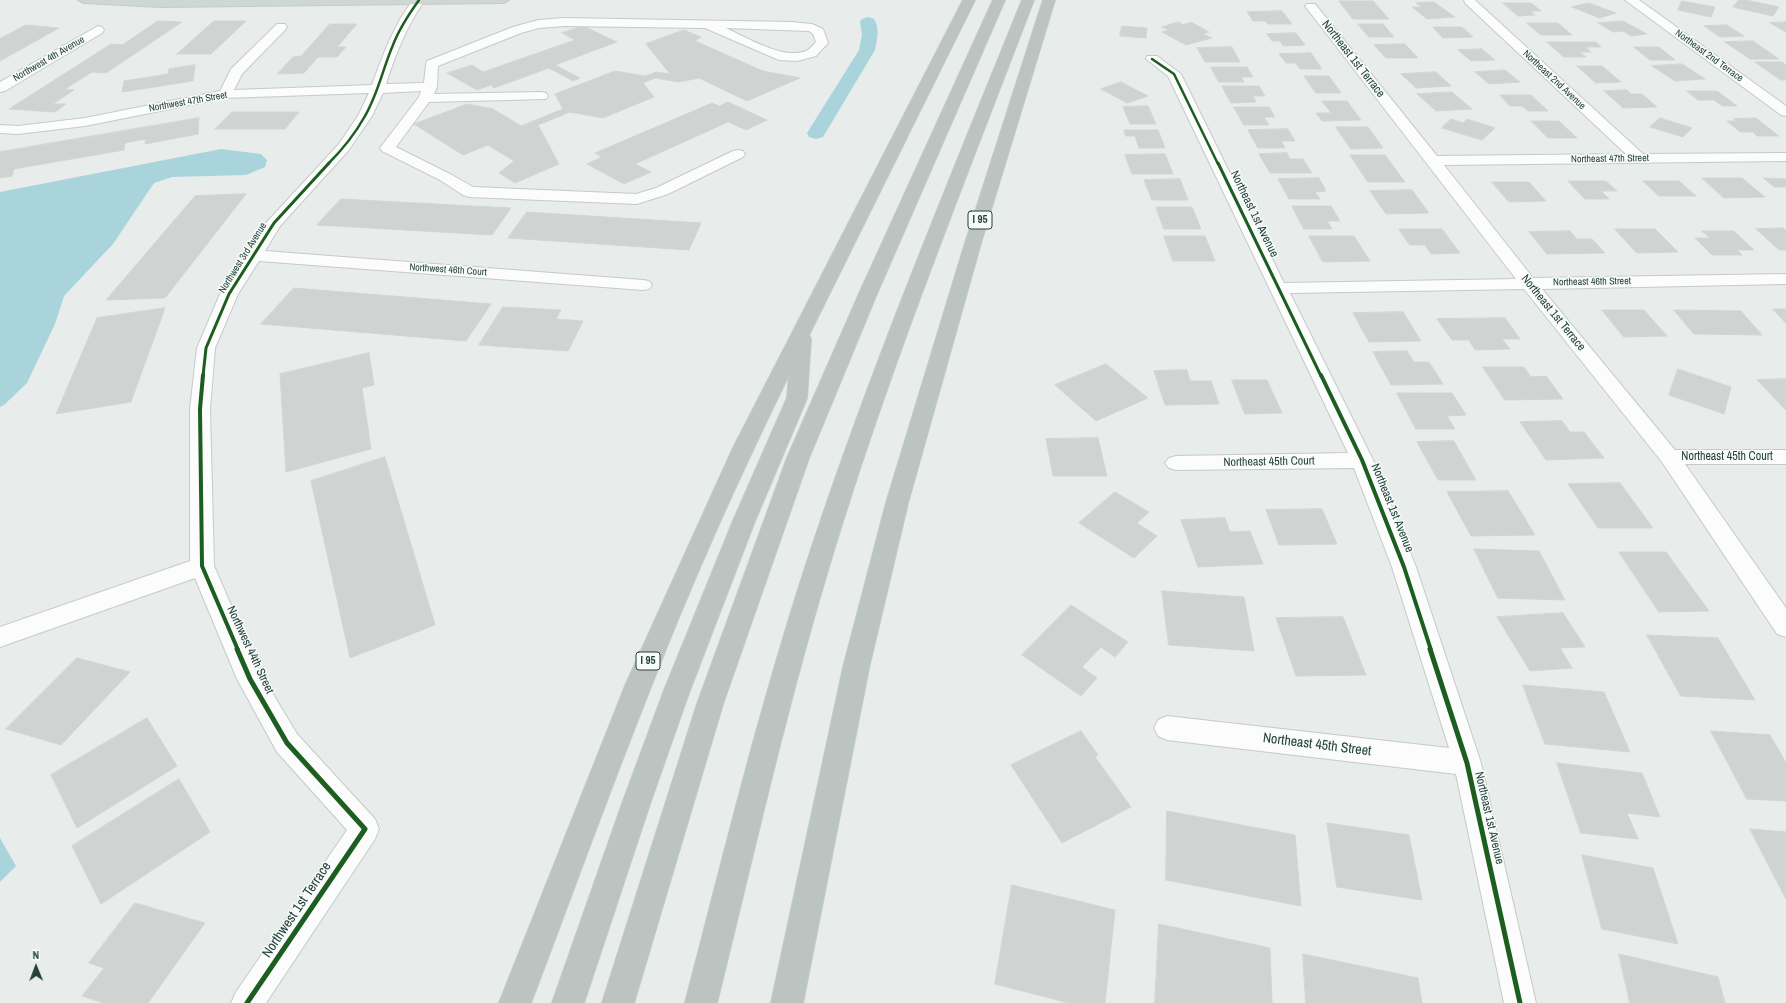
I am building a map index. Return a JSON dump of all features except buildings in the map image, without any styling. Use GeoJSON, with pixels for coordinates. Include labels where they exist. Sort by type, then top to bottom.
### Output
{"type":"FeatureCollection","features":[{"type":"Feature","properties":{"kind":"highway","name":"I 95"},"geometry":{"type":"LineString","coordinates":[[515,1003],[641,679],[718,502],[803,328],[969,0]]}},
{"type":"Feature","properties":{"kind":"highway"},"geometry":{"type":"LineString","coordinates":[[618,1003],[710,704],[796,465],[866,296],[1000,0]]}},
{"type":"Feature","properties":{"kind":"highway"},"geometry":{"type":"LineString","coordinates":[[701,1003],[788,665],[817,570],[881,378],[1028,0]]}},
{"type":"Feature","properties":{"kind":"highway","name":"I 95"},"geometry":{"type":"LineString","coordinates":[[787,1003],[852,683],[897,502],[973,243],[1049,0]]}},
{"type":"Feature","properties":{"kind":"highway"},"geometry":{"type":"LineString","coordinates":[[568,1003],[616,860],[676,693],[744,521],[797,398],[803,328]]}},
{"type":"Feature","properties":{"kind":"main road"},"geometry":{"type":"LineString","coordinates":[[84,0],[161,3],[504,0]]}},
{"type":"Feature","properties":{"kind":"street","name":"Northwest 3rd Avenue"},"geometry":{"type":"LineString","coordinates":[[202,566],[200,409],[206,348],[229,294],[274,223],[343,148],[365,116],[378,90],[392,44],[410,12],[419,0]]}},
{"type":"Feature","properties":{"kind":"street","name":"Northeast 2nd Terrace"},"geometry":{"type":"LineString","coordinates":[[1631,0],[1786,112]]}},
{"type":"Feature","properties":{"kind":"street","name":"Northeast 2nd Avenue"},"geometry":{"type":"LineString","coordinates":[[1469,1],[1639,158]]}},
{"type":"Feature","properties":{"kind":"street","name":"Northeast 1st Terrace"},"geometry":{"type":"LineString","coordinates":[[1311,6],[1528,282],[1669,457],[1786,627]]}},
{"type":"Feature","properties":{"kind":"street"},"geometry":{"type":"LineString","coordinates":[[708,25],[779,56],[797,57],[812,53],[822,43],[819,32],[812,28],[708,25],[564,22],[538,24],[517,30],[432,64],[428,88],[387,148],[445,177],[469,192],[637,199],[662,190],[738,154]]}},
{"type":"Feature","properties":{"kind":"street"},"geometry":{"type":"LineString","coordinates":[[225,94],[236,72],[281,27]]}},
{"type":"Feature","properties":{"kind":"street","name":"Northwest 4th Avenue"},"geometry":{"type":"LineString","coordinates":[[0,88],[98,30]]}},
{"type":"Feature","properties":{"kind":"street","name":"Northeast 1st Avenue"},"geometry":{"type":"LineString","coordinates":[[1152,59],[1174,74],[1362,460],[1404,567],[1467,764],[1520,1003]]}},
{"type":"Feature","properties":{"kind":"street","name":"Northwest 47th Street"},"geometry":{"type":"LineString","coordinates":[[0,130],[18,130],[85,122],[225,94],[428,88],[541,96]]}},
{"type":"Feature","properties":{"kind":"street","name":"Northeast 47th Street"},"geometry":{"type":"LineString","coordinates":[[1433,161],[1786,157]]}},
{"type":"Feature","properties":{"kind":"street","name":"Northwest 46th Court"},"geometry":{"type":"LineString","coordinates":[[253,255],[643,285]]}},
{"type":"Feature","properties":{"kind":"street","name":"Northeast 46th Street"},"geometry":{"type":"LineString","coordinates":[[1279,288],[1528,282],[1786,279]]}},
{"type":"Feature","properties":{"kind":"street","name":"Northeast 45th Court"},"geometry":{"type":"LineString","coordinates":[[1669,457],[1786,457]]}},
{"type":"Feature","properties":{"kind":"street","name":"Northeast 45th Court"},"geometry":{"type":"LineString","coordinates":[[1176,463],[1362,460]]}},
{"type":"Feature","properties":{"kind":"street"},"geometry":{"type":"LineString","coordinates":[[0,637],[202,566]]}},
{"type":"Feature","properties":{"kind":"street","name":"Northwest 44th Street"},"geometry":{"type":"LineString","coordinates":[[202,566],[250,679],[286,743],[365,829]]}},
{"type":"Feature","properties":{"kind":"street","name":"Northeast 45th Street"},"geometry":{"type":"LineString","coordinates":[[1168,728],[1467,764]]}},
{"type":"Feature","properties":{"kind":"street","name":"Northwest 1st Terrace"},"geometry":{"type":"LineString","coordinates":[[247,1003],[365,829]]}},
{"type":"Feature","properties":{"kind":"water"},"geometry":{"type":"Polygon","coordinates":[[[221,149],[261,154],[267,160],[265,167],[246,175],[172,177],[154,183],[113,244],[64,296],[55,324],[27,383],[0,407],[0,192],[221,149]]]}},
{"type":"Feature","properties":{"kind":"water"},"geometry":{"type":"Polygon","coordinates":[[[0,838],[16,866],[0,882],[0,838]]]}},
{"type":"Feature","properties":{"kind":"waterway"},"geometry":{"type":"LineString","coordinates":[[816,133],[867,50],[870,35],[868,22]]}},
{"type":"Feature","properties":{"kind":"cycle path"},"geometry":{"type":"LineString","coordinates":[[247,1003],[365,829],[287,743],[250,679],[202,566],[200,409],[206,348],[229,294],[274,223],[343,148],[365,116],[377,90],[393,44],[410,12],[419,0]]}},
{"type":"Feature","properties":{"kind":"cycle path"},"geometry":{"type":"LineString","coordinates":[[1152,59],[1174,74],[1362,460],[1404,567],[1467,763],[1520,1003]]}}]}
